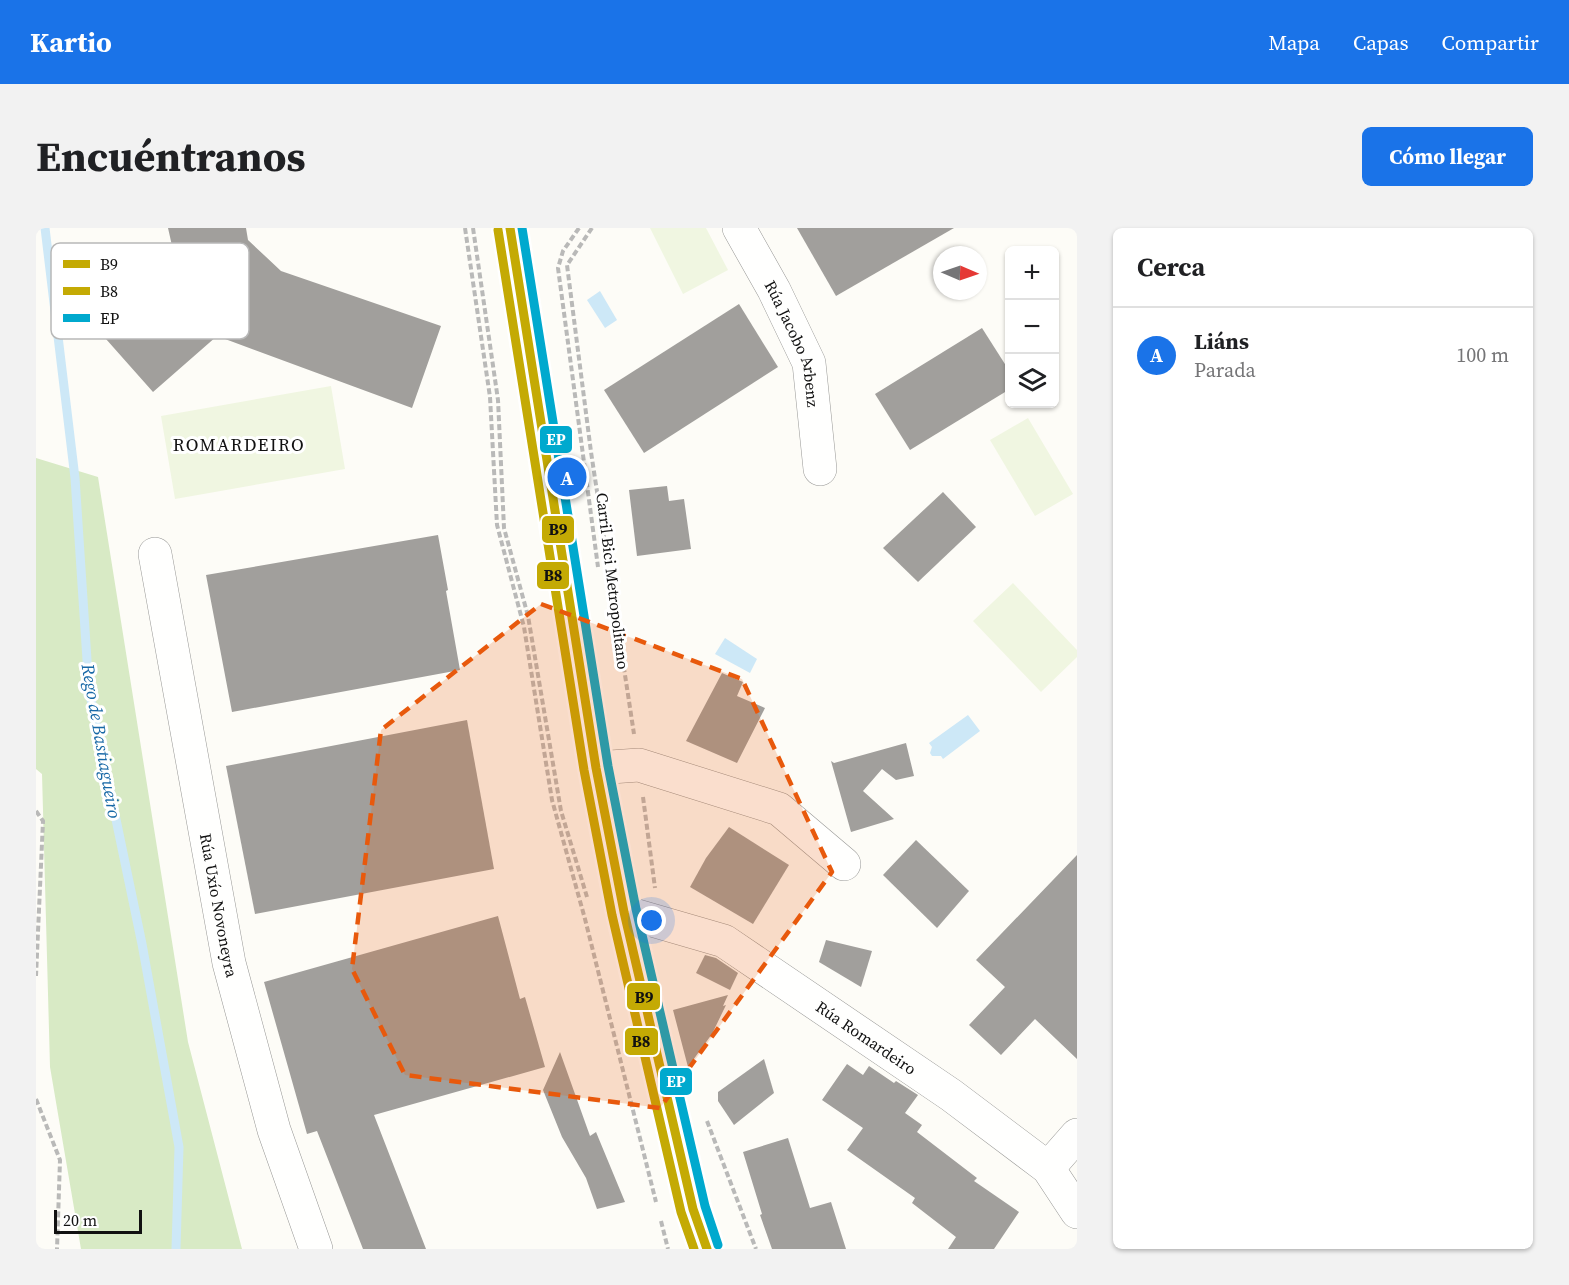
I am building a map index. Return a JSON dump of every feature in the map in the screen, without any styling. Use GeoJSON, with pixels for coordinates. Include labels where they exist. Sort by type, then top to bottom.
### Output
{"type":"FeatureCollection","features":[{"type":"Feature","properties":{"kind":"main road"},"geometry":{"type":"LineString","coordinates":[[516,232],[596,768],[639,916],[693,1209],[707,1249]]}},
{"type":"Feature","properties":{"kind":"street","name":"Rúa Jacobo Arbenz"},"geometry":{"type":"LineString","coordinates":[[739,228],[774,290],[809,363],[820,469]]}},
{"type":"Feature","properties":{"kind":"street","name":"Rúa Uxío Novoneyra"},"geometry":{"type":"LineString","coordinates":[[155,554],[229,963],[274,1130],[316,1249]]}},
{"type":"Feature","properties":{"kind":"street"},"geometry":{"type":"LineString","coordinates":[[596,768],[639,765],[779,809],[844,864]]}},
{"type":"Feature","properties":{"kind":"street","name":"Rúa Romardeiro"},"geometry":{"type":"LineString","coordinates":[[639,916],[724,941],[951,1095],[1048,1168],[1077,1212]]}},
{"type":"Feature","properties":{"kind":"street"},"geometry":{"type":"LineString","coordinates":[[1048,1168],[1077,1135]]}},
{"type":"Feature","properties":{"kind":"path"},"geometry":{"type":"LineString","coordinates":[[465,228],[490,397],[497,525],[524,627],[552,800],[657,1204]]}},
{"type":"Feature","properties":{"kind":"path","name":"Carril Bici Metropolitano"},"geometry":{"type":"LineString","coordinates":[[579,228],[563,251],[558,268],[599,572]]}},
{"type":"Feature","properties":{"kind":"path"},"geometry":{"type":"LineString","coordinates":[[592,228],[567,266],[592,464],[655,883],[639,916]]}},
{"type":"Feature","properties":{"kind":"path"},"geometry":{"type":"LineString","coordinates":[[36,811],[43,821],[36,976]]}},
{"type":"Feature","properties":{"kind":"path"},"geometry":{"type":"LineString","coordinates":[[36,1099],[60,1160],[57,1249]]}},
{"type":"Feature","properties":{"kind":"path"},"geometry":{"type":"LineString","coordinates":[[660,1215],[668,1249]]}},
{"type":"Feature","properties":{"kind":"highlighted area"},"geometry":{"type":"Polygon","coordinates":[[[541,604],[742,679],[832,872],[660,1108],[405,1075],[352,969],[381,730],[541,604]]]}},
{"type":"Feature","properties":{"kind":"green space"},"geometry":{"type":"Polygon","coordinates":[[[650,228],[706,228],[728,270],[683,294],[650,228]]]}},
{"type":"Feature","properties":{"kind":"green space"},"geometry":{"type":"Polygon","coordinates":[[[331,386],[345,469],[175,499],[161,416],[331,386]]]}},
{"type":"Feature","properties":{"kind":"green space"},"geometry":{"type":"Polygon","coordinates":[[[1028,418],[1073,494],[1035,516],[990,440],[1028,418]]]}},
{"type":"Feature","properties":{"kind":"green space"},"geometry":{"type":"Polygon","coordinates":[[[36,458],[98,477],[188,1042],[242,1249],[81,1249],[50,1067],[42,774],[36,769],[36,458]]]}},
{"type":"Feature","properties":{"kind":"green space"},"geometry":{"type":"Polygon","coordinates":[[[1013,583],[1077,650],[1077,657],[1041,692],[973,621],[1013,583]]]}},
{"type":"Feature","properties":{"kind":"water"},"geometry":{"type":"Polygon","coordinates":[[[600,291],[617,320],[605,328],[587,300],[600,291]]]}},
{"type":"Feature","properties":{"kind":"water"},"geometry":{"type":"Polygon","coordinates":[[[725,638],[757,659],[750,673],[715,654],[725,638]]]}},
{"type":"Feature","properties":{"kind":"water"},"geometry":{"type":"Polygon","coordinates":[[[968,715],[980,731],[943,759],[941,756],[932,756],[930,753],[932,747],[929,743],[968,715]]]}},
{"type":"Feature","properties":{"kind":"building"},"geometry":{"type":"Polygon","coordinates":[[[168,228],[246,228],[248,240],[281,271],[441,326],[412,408],[225,339],[249,339],[249,243],[171,243],[168,228]]]}},
{"type":"Feature","properties":{"kind":"building"},"geometry":{"type":"Polygon","coordinates":[[[797,228],[954,228],[836,296],[797,228]]]}},
{"type":"Feature","properties":{"kind":"building"},"geometry":{"type":"Polygon","coordinates":[[[739,304],[778,367],[644,453],[604,390],[739,304]]]}},
{"type":"Feature","properties":{"kind":"building"},"geometry":{"type":"Polygon","coordinates":[[[982,328],[1005,364],[1005,392],[910,450],[875,394],[982,328]]]}},
{"type":"Feature","properties":{"kind":"building"},"geometry":{"type":"Polygon","coordinates":[[[106,339],[214,339],[153,392],[106,339]]]}},
{"type":"Feature","properties":{"kind":"building"},"geometry":{"type":"Polygon","coordinates":[[[667,486],[669,501],[684,499],[691,549],[637,556],[629,490],[667,486]]]}},
{"type":"Feature","properties":{"kind":"building"},"geometry":{"type":"Polygon","coordinates":[[[943,492],[976,527],[918,582],[883,548],[943,492]]]}},
{"type":"Feature","properties":{"kind":"building"},"geometry":{"type":"Polygon","coordinates":[[[438,535],[460,670],[232,712],[206,575],[438,535]]]}},
{"type":"Feature","properties":{"kind":"building"},"geometry":{"type":"Polygon","coordinates":[[[722,673],[743,682],[737,696],[765,708],[737,763],[686,741],[722,673]]]}},
{"type":"Feature","properties":{"kind":"building"},"geometry":{"type":"Polygon","coordinates":[[[467,720],[494,869],[255,914],[226,766],[467,720]]]}},
{"type":"Feature","properties":{"kind":"building"},"geometry":{"type":"Polygon","coordinates":[[[906,743],[914,776],[896,780],[882,769],[863,791],[894,819],[851,832],[831,761],[834,763],[906,743]]]}},
{"type":"Feature","properties":{"kind":"building"},"geometry":{"type":"Polygon","coordinates":[[[729,827],[789,865],[753,924],[690,887],[706,858],[729,827]]]}},
{"type":"Feature","properties":{"kind":"building"},"geometry":{"type":"Polygon","coordinates":[[[916,840],[969,891],[937,928],[883,875],[916,840]]]}},
{"type":"Feature","properties":{"kind":"building"},"geometry":{"type":"Polygon","coordinates":[[[1077,855],[1077,1059],[1035,1019],[1001,1055],[969,1025],[1005,987],[976,960],[1077,855]]]}},
{"type":"Feature","properties":{"kind":"building"},"geometry":{"type":"Polygon","coordinates":[[[498,916],[520,999],[525,997],[545,1067],[374,1115],[426,1249],[363,1249],[317,1131],[307,1134],[264,982],[498,916]]]}},
{"type":"Feature","properties":{"kind":"building"},"geometry":{"type":"Polygon","coordinates":[[[826,940],[872,951],[861,987],[819,962],[826,940]]]}},
{"type":"Feature","properties":{"kind":"building"},"geometry":{"type":"Polygon","coordinates":[[[705,955],[716,958],[738,973],[730,990],[696,973],[705,955]]]}},
{"type":"Feature","properties":{"kind":"building"},"geometry":{"type":"Polygon","coordinates":[[[728,995],[723,1006],[726,1005],[712,1034],[688,1067],[673,1010],[728,995]]]}},
{"type":"Feature","properties":{"kind":"building"},"geometry":{"type":"Polygon","coordinates":[[[560,1052],[590,1136],[596,1132],[625,1202],[597,1209],[586,1178],[562,1137],[543,1090],[560,1052]]]}},
{"type":"Feature","properties":{"kind":"building"},"geometry":{"type":"Polygon","coordinates":[[[764,1059],[774,1093],[734,1125],[718,1101],[718,1092],[764,1059]]]}},
{"type":"Feature","properties":{"kind":"building"},"geometry":{"type":"Polygon","coordinates":[[[847,1064],[863,1075],[869,1066],[894,1083],[896,1081],[918,1095],[905,1113],[922,1125],[917,1132],[977,1178],[974,1181],[1019,1212],[994,1249],[948,1249],[956,1237],[912,1203],[915,1198],[847,1150],[863,1128],[822,1100],[847,1064]]]}},
{"type":"Feature","properties":{"kind":"building"},"geometry":{"type":"Polygon","coordinates":[[[788,1138],[810,1208],[831,1202],[846,1249],[772,1249],[743,1152],[788,1138]]]}},
{"type":"Feature","properties":{"kind":"waterway","name":"Rego de Bastiagueiro"},"geometry":{"type":"LineString","coordinates":[[45,228],[51,278]]}},
{"type":"Feature","properties":{"kind":"waterway","name":"Rego de Bastiagueiro"},"geometry":{"type":"LineString","coordinates":[[58,339],[75,478],[89,690],[142,944],[179,1147],[176,1249]]}},
{"type":"Feature","properties":{"kind":"transit line","name":"B9"},"geometry":{"type":"LineString","coordinates":[[510,228],[596,768],[624,912],[693,1209],[707,1249]]}},
{"type":"Feature","properties":{"kind":"transit line","name":"EP"},"geometry":{"type":"LineString","coordinates":[[522,228],[608,766],[636,909],[705,1206],[718,1245]]}},
{"type":"Feature","properties":{"kind":"transit line","name":"B8"},"geometry":{"type":"LineString","coordinates":[[498,230],[584,770],[612,915],[681,1212],[694,1249]]}},
{"type":"Feature","properties":{"kind":"place","name":"Liáns"},"geometry":{"type":"Point","coordinates":[567,477]}},
{"type":"Feature","properties":{"kind":"district","name":"ROMARDEIRO"},"geometry":{"type":"Point","coordinates":[239,445]}}]}
